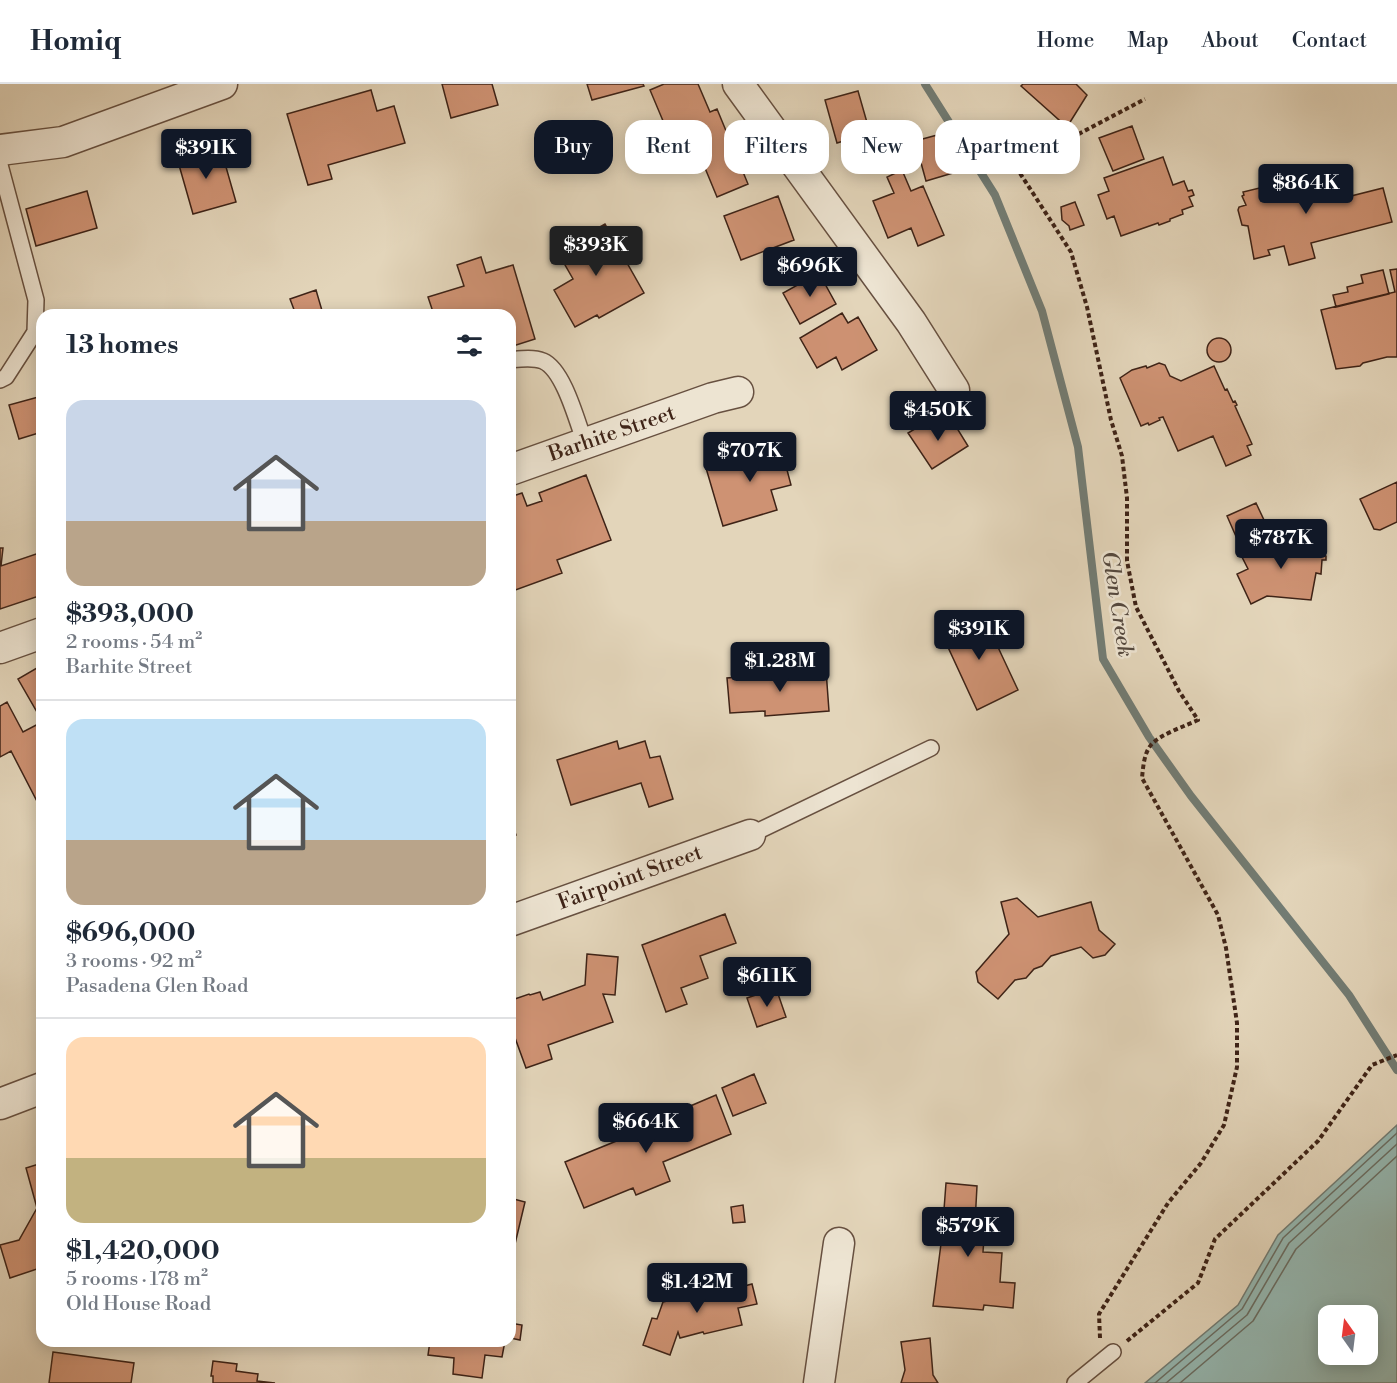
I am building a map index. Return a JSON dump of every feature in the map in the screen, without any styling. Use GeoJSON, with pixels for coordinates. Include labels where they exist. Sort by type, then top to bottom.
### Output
{"type":"FeatureCollection","features":[{"type":"Feature","properties":{"kind":"street"},"geometry":{"type":"LineString","coordinates":[[0,150],[63,142],[222,84]]}},
{"type":"Feature","properties":{"kind":"street"},"geometry":{"type":"LineString","coordinates":[[738,84],[911,322],[954,390]]}},
{"type":"Feature","properties":{"kind":"street","name":"Barhite Street"},"geometry":{"type":"LineString","coordinates":[[516,468],[726,395]]}},
{"type":"Feature","properties":{"kind":"street"},"geometry":{"type":"LineString","coordinates":[[0,648],[36,635]]}},
{"type":"Feature","properties":{"kind":"street","name":"Fairpoint Street"},"geometry":{"type":"LineString","coordinates":[[516,919],[750,835]]}},
{"type":"Feature","properties":{"kind":"street"},"geometry":{"type":"LineString","coordinates":[[0,1104],[36,1090]]}},
{"type":"Feature","properties":{"kind":"street"},"geometry":{"type":"LineString","coordinates":[[819,1383],[839,1243]]}},
{"type":"Feature","properties":{"kind":"lane"},"geometry":{"type":"LineString","coordinates":[[0,165],[36,300],[35,332],[6,377],[0,380]]}},
{"type":"Feature","properties":{"kind":"lane"},"geometry":{"type":"LineString","coordinates":[[516,359],[543,361],[558,374],[585,443]]}},
{"type":"Feature","properties":{"kind":"lane"},"geometry":{"type":"LineString","coordinates":[[750,835],[931,748]]}},
{"type":"Feature","properties":{"kind":"lane"},"geometry":{"type":"LineString","coordinates":[[1075,1383],[1113,1352]]}},
{"type":"Feature","properties":{"kind":"path"},"geometry":{"type":"LineString","coordinates":[[1100,1362],[1099,1314],[1168,1203],[1202,1163],[1224,1125],[1237,1067],[1237,1023],[1218,915],[1142,778],[1143,764],[1150,745],[1167,734],[1198,720],[1179,691],[1136,607],[1127,561],[1127,498],[1122,456],[1087,307],[1071,252],[1016,167],[1145,99]]}},
{"type":"Feature","properties":{"kind":"path"},"geometry":{"type":"LineString","coordinates":[[1113,1352],[1198,1283],[1215,1239],[1318,1141],[1372,1065],[1397,1055]]}},
{"type":"Feature","properties":{"kind":"water"},"geometry":{"type":"Polygon","coordinates":[[[1397,1125],[1397,1383],[1145,1383],[1238,1305],[1278,1235],[1397,1125]]]}},
{"type":"Feature","properties":{"kind":"building"},"geometry":{"type":"Polygon","coordinates":[[[442,84],[492,84],[498,105],[451,118],[442,84]]]}},
{"type":"Feature","properties":{"kind":"building"},"geometry":{"type":"Polygon","coordinates":[[[587,84],[643,84],[644,86],[592,100],[587,84]]]}},
{"type":"Feature","properties":{"kind":"building"},"geometry":{"type":"Polygon","coordinates":[[[664,84],[698,84],[710,112],[717,109],[724,126],[724,174],[744,174],[748,184],[717,197],[707,174],[712,174],[712,120],[663,120],[650,90],[664,84]]]}},
{"type":"Feature","properties":{"kind":"building"},"geometry":{"type":"Polygon","coordinates":[[[1023,84],[1076,84],[1087,95],[1071,120],[1059,120],[1021,86],[1023,84]]]}},
{"type":"Feature","properties":{"kind":"building"},"geometry":{"type":"Polygon","coordinates":[[[371,90],[377,111],[394,106],[405,143],[328,165],[332,179],[308,185],[287,114],[371,90]]]}},
{"type":"Feature","properties":{"kind":"building"},"geometry":{"type":"Polygon","coordinates":[[[858,91],[866,120],[841,120],[841,142],[837,143],[825,100],[858,91]]]}},
{"type":"Feature","properties":{"kind":"building"},"geometry":{"type":"Polygon","coordinates":[[[1132,126],[1144,159],[1113,171],[1099,138],[1132,126]]]}},
{"type":"Feature","properties":{"kind":"building"},"geometry":{"type":"Polygon","coordinates":[[[935,136],[935,174],[950,174],[926,181],[923,170],[923,139],[935,136]]]}},
{"type":"Feature","properties":{"kind":"building"},"geometry":{"type":"Polygon","coordinates":[[[220,146],[236,202],[193,214],[177,158],[220,146]]]}},
{"type":"Feature","properties":{"kind":"building"},"geometry":{"type":"Polygon","coordinates":[[[1163,157],[1173,185],[1184,181],[1188,191],[1192,190],[1194,195],[1189,197],[1193,206],[1182,210],[1183,214],[1170,221],[1121,236],[1114,216],[1107,219],[1098,195],[1109,191],[1104,178],[1163,157]]]}},
{"type":"Feature","properties":{"kind":"building"},"geometry":{"type":"Polygon","coordinates":[[[1292,170],[1294,179],[1319,173],[1319,176],[1322,175],[1322,188],[1327,187],[1331,201],[1383,188],[1392,222],[1311,243],[1315,258],[1289,265],[1284,246],[1268,250],[1270,255],[1254,259],[1248,226],[1242,225],[1238,210],[1239,207],[1246,205],[1242,196],[1243,192],[1268,186],[1266,177],[1292,170]]]}},
{"type":"Feature","properties":{"kind":"building"},"geometry":{"type":"Polygon","coordinates":[[[893,174],[904,174],[911,191],[923,186],[944,235],[918,246],[911,228],[888,238],[873,201],[894,193],[887,177],[893,174]]]}},
{"type":"Feature","properties":{"kind":"building"},"geometry":{"type":"Polygon","coordinates":[[[87,191],[97,228],[36,246],[26,209],[87,191]]]}},
{"type":"Feature","properties":{"kind":"building"},"geometry":{"type":"Polygon","coordinates":[[[778,196],[794,240],[741,260],[724,216],[778,196]]]}},
{"type":"Feature","properties":{"kind":"building"},"geometry":{"type":"Polygon","coordinates":[[[1075,202],[1084,225],[1070,230],[1062,220],[1061,207],[1075,202]]]}},
{"type":"Feature","properties":{"kind":"building"},"geometry":{"type":"Polygon","coordinates":[[[605,224],[644,293],[599,318],[597,315],[575,327],[554,290],[573,279],[557,251],[605,224]]]}},
{"type":"Feature","properties":{"kind":"building"},"geometry":{"type":"Polygon","coordinates":[[[481,257],[486,273],[513,265],[535,339],[516,345],[516,309],[432,309],[428,297],[464,286],[457,265],[481,257]]]}},
{"type":"Feature","properties":{"kind":"building"},"geometry":{"type":"Polygon","coordinates":[[[1397,269],[1397,357],[1387,357],[1363,363],[1360,366],[1336,369],[1321,310],[1395,292],[1390,270],[1397,269]]]}},
{"type":"Feature","properties":{"kind":"building"},"geometry":{"type":"Polygon","coordinates":[[[1383,270],[1389,294],[1336,307],[1333,295],[1348,292],[1347,287],[1363,283],[1361,275],[1383,270]]]}},
{"type":"Feature","properties":{"kind":"building"},"geometry":{"type":"Polygon","coordinates":[[[819,273],[836,304],[800,324],[783,293],[819,273]]]}},
{"type":"Feature","properties":{"kind":"building"},"geometry":{"type":"Polygon","coordinates":[[[316,290],[322,309],[294,309],[290,299],[316,290]]]}},
{"type":"Feature","properties":{"kind":"building"},"geometry":{"type":"Polygon","coordinates":[[[842,313],[848,323],[858,317],[877,350],[842,370],[836,357],[817,368],[800,338],[842,313]]]}},
{"type":"Feature","properties":{"kind":"building"},"geometry":{"type":"Polygon","coordinates":[[[1219,338],[1224,339],[1230,345],[1230,355],[1224,361],[1219,362],[1214,361],[1208,355],[1207,350],[1208,345],[1214,339],[1219,338]]]}},
{"type":"Feature","properties":{"kind":"building"},"geometry":{"type":"Polygon","coordinates":[[[1159,363],[1165,365],[1170,376],[1181,381],[1214,366],[1225,390],[1227,389],[1233,402],[1235,401],[1237,405],[1235,406],[1252,444],[1247,446],[1251,455],[1226,466],[1213,436],[1178,451],[1163,417],[1149,425],[1148,423],[1141,426],[1120,378],[1132,370],[1146,366],[1147,368],[1159,363]]]}},
{"type":"Feature","properties":{"kind":"building"},"geometry":{"type":"Polygon","coordinates":[[[36,398],[36,434],[19,439],[9,405],[36,398]]]}},
{"type":"Feature","properties":{"kind":"building"},"geometry":{"type":"Polygon","coordinates":[[[933,418],[939,428],[952,420],[968,446],[932,469],[908,433],[933,418]]]}},
{"type":"Feature","properties":{"kind":"building"},"geometry":{"type":"Polygon","coordinates":[[[778,436],[791,485],[771,490],[777,510],[723,526],[706,468],[734,460],[736,467],[754,462],[749,444],[778,436]]]}},
{"type":"Feature","properties":{"kind":"building"},"geometry":{"type":"Polygon","coordinates":[[[586,475],[611,540],[557,560],[562,573],[516,590],[516,495],[522,493],[527,506],[542,501],[539,493],[586,475]]]}},
{"type":"Feature","properties":{"kind":"building"},"geometry":{"type":"Polygon","coordinates":[[[1397,482],[1397,522],[1380,530],[1374,529],[1360,499],[1397,482]]]}},
{"type":"Feature","properties":{"kind":"building"},"geometry":{"type":"Polygon","coordinates":[[[1256,503],[1272,537],[1242,550],[1227,516],[1256,503]]]}},
{"type":"Feature","properties":{"kind":"building"},"geometry":{"type":"Polygon","coordinates":[[[1275,535],[1280,547],[1301,549],[1301,542],[1308,541],[1308,539],[1324,542],[1323,555],[1326,556],[1326,560],[1322,560],[1321,574],[1316,573],[1311,600],[1267,596],[1251,604],[1237,574],[1248,569],[1239,551],[1275,535]]]}},
{"type":"Feature","properties":{"kind":"building"},"geometry":{"type":"Polygon","coordinates":[[[0,548],[3,548],[1,566],[36,554],[36,597],[0,609],[0,548]]]}},
{"type":"Feature","properties":{"kind":"building"},"geometry":{"type":"Polygon","coordinates":[[[982,613],[1018,690],[977,710],[941,632],[982,613]]]}},
{"type":"Feature","properties":{"kind":"building"},"geometry":{"type":"Polygon","coordinates":[[[36,668],[36,710],[18,679],[36,668]]]}},
{"type":"Feature","properties":{"kind":"building"},"geometry":{"type":"Polygon","coordinates":[[[826,670],[829,711],[765,716],[765,711],[730,713],[727,678],[826,670]]]}},
{"type":"Feature","properties":{"kind":"building"},"geometry":{"type":"Polygon","coordinates":[[[7,702],[23,732],[36,725],[36,799],[11,751],[0,757],[0,706],[7,702]]]}},
{"type":"Feature","properties":{"kind":"building"},"geometry":{"type":"Polygon","coordinates":[[[617,741],[619,749],[645,741],[650,758],[660,756],[673,799],[649,807],[641,783],[571,805],[557,760],[617,741]]]}},
{"type":"Feature","properties":{"kind":"building"},"geometry":{"type":"Polygon","coordinates":[[[1017,898],[1038,917],[1091,902],[1099,930],[1115,944],[1105,955],[1093,958],[1081,947],[1051,956],[1026,978],[1015,980],[998,999],[978,982],[976,972],[1009,934],[1001,902],[1017,898]]]}},
{"type":"Feature","properties":{"kind":"building"},"geometry":{"type":"Polygon","coordinates":[[[725,914],[736,943],[700,956],[708,978],[681,988],[687,1004],[666,1012],[642,945],[725,914]]]}},
{"type":"Feature","properties":{"kind":"building"},"geometry":{"type":"Polygon","coordinates":[[[587,954],[618,957],[615,995],[603,994],[613,1022],[548,1045],[552,1059],[526,1068],[516,1040],[516,999],[540,992],[543,1000],[585,985],[587,954]]]}},
{"type":"Feature","properties":{"kind":"building"},"geometry":{"type":"Polygon","coordinates":[[[776,988],[786,1017],[757,1027],[747,998],[776,988]]]}},
{"type":"Feature","properties":{"kind":"building"},"geometry":{"type":"Polygon","coordinates":[[[754,1074],[766,1103],[733,1116],[722,1088],[754,1074]]]}},
{"type":"Feature","properties":{"kind":"building"},"geometry":{"type":"Polygon","coordinates":[[[716,1095],[731,1134],[663,1162],[670,1181],[636,1195],[633,1188],[584,1208],[565,1162],[690,1111],[688,1107],[716,1095]]]}},
{"type":"Feature","properties":{"kind":"building"},"geometry":{"type":"Polygon","coordinates":[[[36,1165],[36,1204],[26,1168],[36,1165]]]}},
{"type":"Feature","properties":{"kind":"building"},"geometry":{"type":"Polygon","coordinates":[[[946,1183],[977,1186],[975,1223],[985,1224],[983,1252],[1002,1253],[1000,1282],[1015,1283],[1013,1308],[984,1305],[983,1310],[933,1306],[946,1183]]]}},
{"type":"Feature","properties":{"kind":"building"},"geometry":{"type":"Polygon","coordinates":[[[516,1200],[525,1202],[516,1240],[516,1200]]]}},
{"type":"Feature","properties":{"kind":"building"},"geometry":{"type":"Polygon","coordinates":[[[743,1205],[745,1222],[733,1223],[731,1207],[743,1205]]]}},
{"type":"Feature","properties":{"kind":"building"},"geometry":{"type":"Polygon","coordinates":[[[36,1210],[36,1269],[10,1278],[0,1245],[19,1240],[36,1210]]]}},
{"type":"Feature","properties":{"kind":"building"},"geometry":{"type":"Polygon","coordinates":[[[696,1283],[699,1293],[732,1285],[733,1289],[752,1284],[757,1304],[738,1308],[742,1325],[680,1338],[678,1332],[670,1355],[643,1345],[652,1318],[657,1319],[663,1302],[676,1299],[673,1289],[696,1283]]]}},
{"type":"Feature","properties":{"kind":"building"},"geometry":{"type":"Polygon","coordinates":[[[516,1324],[522,1325],[520,1340],[516,1339],[516,1324]]]}},
{"type":"Feature","properties":{"kind":"building"},"geometry":{"type":"Polygon","coordinates":[[[930,1338],[933,1375],[938,1383],[901,1383],[905,1370],[901,1342],[930,1338]]]}},
{"type":"Feature","properties":{"kind":"building"},"geometry":{"type":"Polygon","coordinates":[[[429,1347],[504,1347],[502,1357],[485,1355],[482,1378],[453,1374],[454,1358],[428,1355],[429,1347]]]}},
{"type":"Feature","properties":{"kind":"building"},"geometry":{"type":"Polygon","coordinates":[[[53,1352],[134,1363],[131,1383],[49,1383],[53,1352]]]}},
{"type":"Feature","properties":{"kind":"building"},"geometry":{"type":"Polygon","coordinates":[[[213,1361],[237,1364],[236,1371],[258,1374],[257,1381],[275,1383],[213,1383],[213,1376],[211,1376],[213,1361]]]}},
{"type":"Feature","properties":{"kind":"waterway","name":"Glen Creek"},"geometry":{"type":"LineString","coordinates":[[925,84],[995,195],[1042,311],[1078,447],[1103,659],[1149,737],[1191,796],[1349,995],[1397,1070]]}}]}
